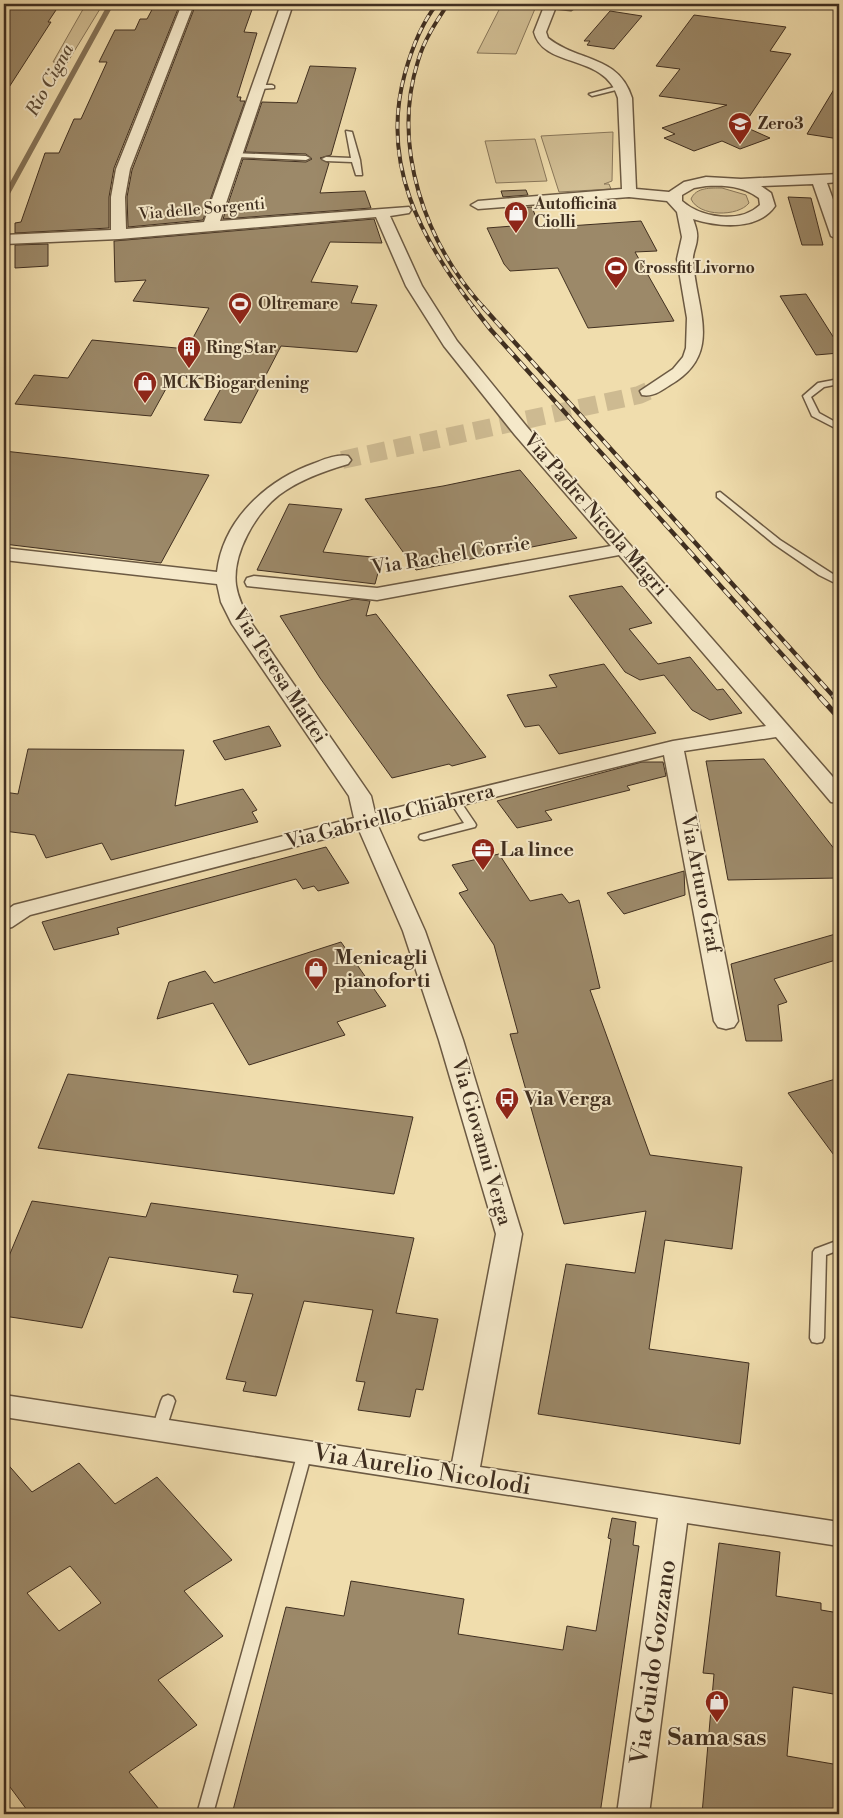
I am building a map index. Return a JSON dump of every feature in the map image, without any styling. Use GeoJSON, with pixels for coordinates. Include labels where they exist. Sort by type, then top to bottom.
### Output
{"type":"FeatureCollection","features":[{"type":"Feature","properties":{"kind":"street"},"geometry":{"type":"LineString","coordinates":[[119,234],[118,197],[122,169],[188,4]]}},
{"type":"Feature","properties":{"kind":"street"},"geometry":{"type":"LineString","coordinates":[[210,226],[236,155],[266,87],[287,4]]}},
{"type":"Feature","properties":{"kind":"street"},"geometry":{"type":"LineString","coordinates":[[551,5],[540,32],[542,40],[560,52],[602,70],[620,81],[631,197]]}},
{"type":"Feature","properties":{"kind":"street"},"geometry":{"type":"LineString","coordinates":[[631,197],[657,186],[687,186],[709,181],[781,182],[839,178]]}},
{"type":"Feature","properties":{"kind":"street"},"geometry":{"type":"LineString","coordinates":[[819,180],[839,236]]}},
{"type":"Feature","properties":{"kind":"street"},"geometry":{"type":"LineString","coordinates":[[690,237],[707,228],[761,213],[768,206],[766,196],[752,187],[736,182]]}},
{"type":"Feature","properties":{"kind":"street"},"geometry":{"type":"LineString","coordinates":[[766,196],[781,182]]}},
{"type":"Feature","properties":{"kind":"street"},"geometry":{"type":"LineString","coordinates":[[687,186],[677,191],[674,198],[674,202],[684,211],[710,219],[734,220]]}},
{"type":"Feature","properties":{"kind":"street"},"geometry":{"type":"LineString","coordinates":[[478,206],[509,207],[659,194],[674,198]]}},
{"type":"Feature","properties":{"kind":"street","name":"Via delle Sorgenti"},"geometry":{"type":"LineString","coordinates":[[4,240],[119,234],[404,210]]}},
{"type":"Feature","properties":{"kind":"street"},"geometry":{"type":"LineString","coordinates":[[648,391],[679,373],[691,358],[694,348],[696,334],[695,318],[685,259],[690,237],[684,211]]}},
{"type":"Feature","properties":{"kind":"street","name":"Via Padre Nicola Magri"},"geometry":{"type":"LineString","coordinates":[[381,212],[414,286],[439,329],[514,422],[839,797]]}},
{"type":"Feature","properties":{"kind":"street","name":"Via Teresa Mattei"},"geometry":{"type":"LineString","coordinates":[[342,460],[302,474],[264,498],[247,520],[235,544],[227,565],[226,579],[234,611],[360,796],[366,822]]}},
{"type":"Feature","properties":{"kind":"street","name":"Via Rachel Corrie"},"geometry":{"type":"LineString","coordinates":[[254,582],[377,594],[624,548]]}},
{"type":"Feature","properties":{"kind":"street"},"geometry":{"type":"LineString","coordinates":[[4,554],[226,579]]}},
{"type":"Feature","properties":{"kind":"street","name":"Via Gabriello Chiabrera"},"geometry":{"type":"LineString","coordinates":[[4,922],[22,910],[454,800],[673,747],[781,730]]}},
{"type":"Feature","properties":{"kind":"street","name":"Via Arturo Graf"},"geometry":{"type":"LineString","coordinates":[[673,747],[726,1021]]}},
{"type":"Feature","properties":{"kind":"street","name":"Via Giovanni Verga"},"geometry":{"type":"LineString","coordinates":[[366,822],[401,898],[442,1013],[509,1234],[464,1475]]}},
{"type":"Feature","properties":{"kind":"street","name":"Via Aurelio Nicolodi"},"geometry":{"type":"LineString","coordinates":[[4,1406],[839,1534]]}},
{"type":"Feature","properties":{"kind":"street","name":"Via Guido Gozzano"},"geometry":{"type":"LineString","coordinates":[[633,1814],[674,1510]]}},
{"type":"Feature","properties":{"kind":"lane"},"geometry":{"type":"LineString","coordinates":[[551,5],[571,8]]}},
{"type":"Feature","properties":{"kind":"lane"},"geometry":{"type":"LineString","coordinates":[[594,91],[605,91],[622,87]]}},
{"type":"Feature","properties":{"kind":"lane"},"geometry":{"type":"LineString","coordinates":[[348,132],[359,173]]}},
{"type":"Feature","properties":{"kind":"lane"},"geometry":{"type":"LineString","coordinates":[[236,155],[306,158]]}},
{"type":"Feature","properties":{"kind":"lane"},"geometry":{"type":"LineString","coordinates":[[326,159],[356,160]]}},
{"type":"Feature","properties":{"kind":"lane"},"geometry":{"type":"LineString","coordinates":[[839,382],[822,385],[807,396],[815,414],[839,426]]}},
{"type":"Feature","properties":{"kind":"lane"},"geometry":{"type":"LineString","coordinates":[[720,495],[783,548],[839,582]]}},
{"type":"Feature","properties":{"kind":"lane"},"geometry":{"type":"LineString","coordinates":[[424,837],[471,825],[454,800]]}},
{"type":"Feature","properties":{"kind":"lane"},"geometry":{"type":"LineString","coordinates":[[817,1338],[820,1252],[839,1245]]}},
{"type":"Feature","properties":{"kind":"lane"},"geometry":{"type":"LineString","coordinates":[[159,1429],[168,1401]]}},
{"type":"Feature","properties":{"kind":"lane"},"geometry":{"type":"LineString","coordinates":[[204,1814],[305,1452]]}},
{"type":"Feature","properties":{"kind":"shaded area"},"geometry":{"type":"Polygon","coordinates":[[[86,4],[103,4],[67,63],[53,62],[86,4]]]}},
{"type":"Feature","properties":{"kind":"shaded area"},"geometry":{"type":"Polygon","coordinates":[[[502,4],[537,4],[516,54],[477,53],[502,4]]]}},
{"type":"Feature","properties":{"kind":"shaded area"},"geometry":{"type":"Polygon","coordinates":[[[613,132],[612,181],[604,184],[609,184],[611,189],[559,192],[541,136],[613,132]]]}},
{"type":"Feature","properties":{"kind":"shaded area"},"geometry":{"type":"Polygon","coordinates":[[[535,139],[547,181],[496,183],[485,141],[535,139]]]}},
{"type":"Feature","properties":{"kind":"shaded area"},"geometry":{"type":"Polygon","coordinates":[[[722,188],[746,195],[749,203],[744,208],[736,211],[719,213],[702,209],[695,205],[691,199],[700,190],[722,188]]]}},
{"type":"Feature","properties":{"kind":"building"},"geometry":{"type":"Polygon","coordinates":[[[4,4],[60,4],[48,22],[51,22],[4,95],[4,4]]]}},
{"type":"Feature","properties":{"kind":"building"},"geometry":{"type":"Polygon","coordinates":[[[155,4],[180,4],[114,168],[109,197],[109,228],[15,233],[15,223],[21,222],[45,153],[59,153],[74,119],[81,119],[107,62],[99,62],[115,30],[135,30],[140,19],[147,19],[155,4]]]}},
{"type":"Feature","properties":{"kind":"building"},"geometry":{"type":"Polygon","coordinates":[[[196,4],[254,4],[244,32],[257,33],[237,97],[241,97],[240,101],[245,101],[203,220],[128,227],[127,197],[132,170],[196,4]]]}},
{"type":"Feature","properties":{"kind":"building"},"geometry":{"type":"Polygon","coordinates":[[[610,11],[642,16],[614,49],[587,45],[590,41],[584,41],[610,11]]]}},
{"type":"Feature","properties":{"kind":"building"},"geometry":{"type":"Polygon","coordinates":[[[694,15],[786,27],[770,51],[791,54],[743,126],[770,138],[740,149],[722,141],[694,151],[664,138],[675,134],[662,128],[727,105],[659,96],[680,69],[656,66],[694,15]]]}},
{"type":"Feature","properties":{"kind":"building"},"geometry":{"type":"Polygon","coordinates":[[[310,66],[356,68],[331,155],[320,158],[329,163],[320,193],[365,191],[371,208],[223,219],[243,159],[306,162],[312,159],[306,154],[245,152],[262,102],[297,103],[310,66]]]}},
{"type":"Feature","properties":{"kind":"building"},"geometry":{"type":"Polygon","coordinates":[[[839,81],[839,139],[807,134],[839,81]]]}},
{"type":"Feature","properties":{"kind":"building"},"geometry":{"type":"Polygon","coordinates":[[[526,190],[528,195],[503,197],[501,191],[526,190]]]}},
{"type":"Feature","properties":{"kind":"building"},"geometry":{"type":"Polygon","coordinates":[[[788,197],[811,198],[823,245],[802,245],[788,197]]]}},
{"type":"Feature","properties":{"kind":"building"},"geometry":{"type":"Polygon","coordinates":[[[532,207],[540,228],[641,221],[657,251],[635,252],[674,321],[588,328],[558,268],[510,271],[504,264],[487,228],[513,226],[509,214],[516,213],[516,208],[532,207]]]}},
{"type":"Feature","properties":{"kind":"building"},"geometry":{"type":"Polygon","coordinates":[[[374,219],[382,243],[330,242],[311,282],[358,286],[351,303],[377,305],[357,352],[281,346],[241,423],[204,420],[225,381],[173,376],[151,416],[15,404],[34,375],[68,378],[92,340],[187,349],[209,308],[133,301],[146,280],[115,282],[114,241],[374,219]]]}},
{"type":"Feature","properties":{"kind":"building"},"geometry":{"type":"Polygon","coordinates":[[[48,244],[48,266],[15,268],[15,245],[48,244]]]}},
{"type":"Feature","properties":{"kind":"building"},"geometry":{"type":"Polygon","coordinates":[[[806,294],[839,346],[839,353],[816,355],[780,296],[806,294]]]}},
{"type":"Feature","properties":{"kind":"building"},"geometry":{"type":"Polygon","coordinates":[[[4,451],[209,475],[161,563],[4,544],[4,451]]]}},
{"type":"Feature","properties":{"kind":"building"},"geometry":{"type":"Polygon","coordinates":[[[520,470],[577,538],[416,570],[365,499],[443,486],[520,470]]]}},
{"type":"Feature","properties":{"kind":"building"},"geometry":{"type":"Polygon","coordinates":[[[289,504],[342,509],[323,552],[382,558],[375,584],[257,570],[289,504]]]}},
{"type":"Feature","properties":{"kind":"building"},"geometry":{"type":"Polygon","coordinates":[[[622,586],[652,623],[629,629],[658,664],[690,657],[717,690],[723,689],[742,713],[710,720],[692,710],[664,675],[640,680],[625,672],[569,596],[622,586]]]}},
{"type":"Feature","properties":{"kind":"building"},"geometry":{"type":"Polygon","coordinates":[[[354,599],[370,601],[366,616],[376,614],[486,757],[392,778],[320,678],[280,616],[354,599]]]}},
{"type":"Feature","properties":{"kind":"building"},"geometry":{"type":"Polygon","coordinates":[[[604,664],[656,733],[559,754],[539,725],[525,727],[507,695],[557,687],[549,675],[604,664]]]}},
{"type":"Feature","properties":{"kind":"building"},"geometry":{"type":"Polygon","coordinates":[[[269,726],[281,746],[225,760],[213,741],[269,726]]]}},
{"type":"Feature","properties":{"kind":"building"},"geometry":{"type":"Polygon","coordinates":[[[28,749],[184,750],[175,806],[243,789],[257,810],[252,812],[258,822],[111,860],[102,843],[46,858],[35,835],[4,831],[4,792],[18,794],[28,749]]]}},
{"type":"Feature","properties":{"kind":"building"},"geometry":{"type":"Polygon","coordinates":[[[764,759],[839,855],[839,878],[728,880],[706,761],[764,759]]]}},
{"type":"Feature","properties":{"kind":"building"},"geometry":{"type":"Polygon","coordinates":[[[642,762],[663,762],[666,776],[627,786],[630,790],[545,811],[552,820],[517,828],[497,801],[642,762]]]}},
{"type":"Feature","properties":{"kind":"building"},"geometry":{"type":"Polygon","coordinates":[[[326,847],[349,883],[318,891],[314,886],[303,889],[296,879],[117,928],[119,934],[54,950],[42,922],[326,847]]]}},
{"type":"Feature","properties":{"kind":"building"},"geometry":{"type":"Polygon","coordinates":[[[499,854],[530,901],[562,894],[569,903],[579,900],[600,988],[590,990],[650,1155],[742,1167],[732,1249],[665,1240],[649,1349],[749,1363],[740,1444],[538,1414],[566,1264],[635,1273],[646,1211],[564,1224],[510,1034],[518,1033],[494,945],[459,893],[468,890],[452,865],[499,854]]]}},
{"type":"Feature","properties":{"kind":"building"},"geometry":{"type":"Polygon","coordinates":[[[684,871],[685,895],[624,914],[607,893],[684,871]]]}},
{"type":"Feature","properties":{"kind":"building"},"geometry":{"type":"Polygon","coordinates":[[[839,933],[839,959],[774,979],[787,1002],[778,1005],[782,1041],[746,1041],[731,964],[839,933]]]}},
{"type":"Feature","properties":{"kind":"building"},"geometry":{"type":"Polygon","coordinates":[[[341,942],[386,1006],[337,1022],[345,1035],[249,1065],[213,1003],[157,1019],[169,982],[205,971],[214,983],[341,942]]]}},
{"type":"Feature","properties":{"kind":"building"},"geometry":{"type":"Polygon","coordinates":[[[68,1074],[413,1117],[394,1194],[38,1148],[68,1074]]]}},
{"type":"Feature","properties":{"kind":"building"},"geometry":{"type":"Polygon","coordinates":[[[839,1078],[839,1162],[788,1093],[839,1078]]]}},
{"type":"Feature","properties":{"kind":"building"},"geometry":{"type":"Polygon","coordinates":[[[32,1201],[146,1217],[151,1203],[414,1238],[396,1313],[438,1319],[423,1390],[416,1389],[410,1417],[358,1410],[365,1382],[356,1381],[373,1310],[304,1301],[276,1396],[243,1391],[246,1382],[226,1379],[253,1294],[233,1292],[238,1275],[109,1257],[82,1328],[4,1316],[4,1268],[32,1201]]]}},
{"type":"Feature","properties":{"kind":"building"},"geometry":{"type":"Polygon","coordinates":[[[4,1460],[32,1492],[79,1463],[115,1504],[157,1477],[232,1560],[184,1591],[223,1636],[158,1680],[197,1725],[129,1772],[163,1814],[30,1814],[4,1779],[4,1460]],[[70,1566],[27,1593],[59,1631],[101,1603],[70,1566]]]}},
{"type":"Feature","properties":{"kind":"building"},"geometry":{"type":"Polygon","coordinates":[[[612,1518],[636,1522],[633,1545],[639,1546],[600,1814],[232,1814],[286,1607],[344,1616],[351,1581],[464,1599],[458,1634],[563,1650],[567,1626],[596,1631],[611,1539],[608,1538],[612,1518]]]}},
{"type":"Feature","properties":{"kind":"building"},"geometry":{"type":"Polygon","coordinates":[[[719,1543],[780,1552],[776,1596],[821,1603],[821,1610],[839,1613],[839,1695],[793,1687],[787,1756],[839,1765],[839,1814],[702,1814],[714,1674],[703,1673],[719,1543]]]}},
{"type":"Feature","properties":{"kind":"waterway","name":"Rio Cigna"},"geometry":{"type":"LineString","coordinates":[[4,199],[111,4]]}},
{"type":"Feature","properties":{"kind":"tunnel"},"geometry":{"type":"LineString","coordinates":[[342,460],[639,395],[648,391]]}},
{"type":"Feature","properties":{"kind":"railway"},"geometry":{"type":"LineString","coordinates":[[437,4],[414,45],[405,73],[399,106],[398,138],[402,168],[410,198],[422,227],[437,254],[474,308]]}},
{"type":"Feature","properties":{"kind":"railway"},"geometry":{"type":"LineString","coordinates":[[448,4],[427,38],[418,61],[411,94],[409,127],[411,160],[430,224],[445,254],[463,282],[484,308]]}},
{"type":"Feature","properties":{"kind":"railway"},"geometry":{"type":"LineString","coordinates":[[473,307],[491,330],[821,698]]}},
{"type":"Feature","properties":{"kind":"railway"},"geometry":{"type":"LineString","coordinates":[[483,307],[835,698]]}},
{"type":"Feature","properties":{"kind":"railway"},"geometry":{"type":"LineString","coordinates":[[820,697],[839,718]]}},
{"type":"Feature","properties":{"kind":"railway"},"geometry":{"type":"LineString","coordinates":[[835,698],[839,702]]}},
{"type":"Feature","properties":{"kind":"place","name":"Zero3"},"geometry":{"type":"Point","coordinates":[740,145]}},
{"type":"Feature","properties":{"kind":"place","name":"Autofficina Ciolli"},"geometry":{"type":"Point","coordinates":[516,234]}},
{"type":"Feature","properties":{"kind":"place","name":"Crossfit Livorno"},"geometry":{"type":"Point","coordinates":[616,289]}},
{"type":"Feature","properties":{"kind":"place","name":"Oltremare"},"geometry":{"type":"Point","coordinates":[240,325]}},
{"type":"Feature","properties":{"kind":"place","name":"Ring Star"},"geometry":{"type":"Point","coordinates":[189,369]}},
{"type":"Feature","properties":{"kind":"place","name":"MCK Biogardening"},"geometry":{"type":"Point","coordinates":[145,404]}},
{"type":"Feature","properties":{"kind":"place","name":"La lince"},"geometry":{"type":"Point","coordinates":[483,871]}},
{"type":"Feature","properties":{"kind":"place","name":"Menicagli pianoforti"},"geometry":{"type":"Point","coordinates":[316,990]}},
{"type":"Feature","properties":{"kind":"place","name":"Via Verga"},"geometry":{"type":"Point","coordinates":[507,1120]}},
{"type":"Feature","properties":{"kind":"place","name":"Sama sas"},"geometry":{"type":"Point","coordinates":[717,1723]}}]}
